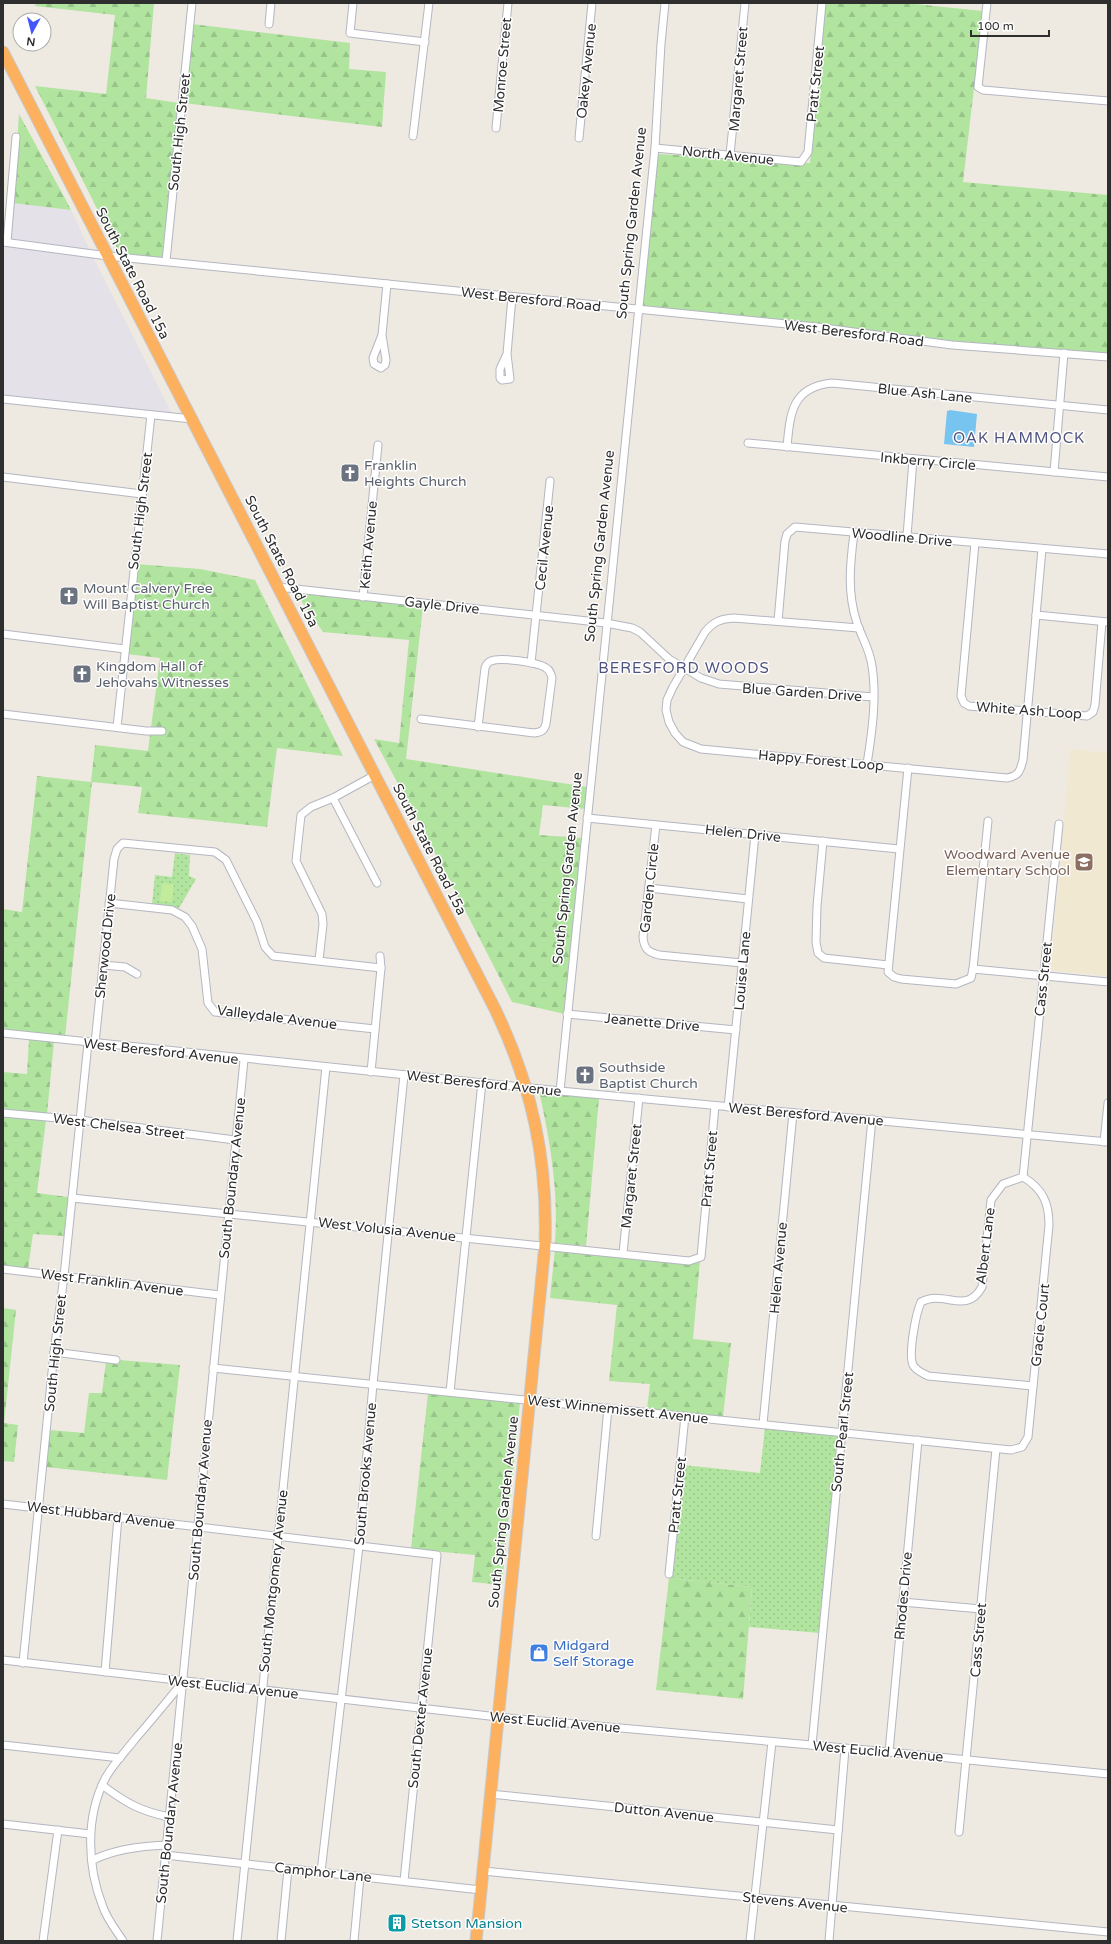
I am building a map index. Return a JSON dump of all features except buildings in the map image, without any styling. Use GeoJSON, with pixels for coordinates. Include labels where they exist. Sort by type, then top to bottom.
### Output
{"type":"FeatureCollection","features":[{"type":"Feature","properties":{"kind":"highway","name":"South State Road 15a"},"geometry":{"type":"LineString","coordinates":[[3,52],[498,1013],[526,1086]]}},
{"type":"Feature","properties":{"kind":"highway","name":"South Spring Garden Avenue"},"geometry":{"type":"LineString","coordinates":[[476,1941],[545,1245],[543,1166],[536,1126],[526,1086]]}},
{"type":"Feature","properties":{"kind":"street","name":"South High Street"},"geometry":{"type":"LineString","coordinates":[[166,262],[192,3]]}},
{"type":"Feature","properties":{"kind":"street"},"geometry":{"type":"LineString","coordinates":[[269,24],[271,3]]}},
{"type":"Feature","properties":{"kind":"street"},"geometry":{"type":"LineString","coordinates":[[353,3],[350,33],[425,42]]}},
{"type":"Feature","properties":{"kind":"street"},"geometry":{"type":"LineString","coordinates":[[413,136],[429,3]]}},
{"type":"Feature","properties":{"kind":"street","name":"Monroe Street"},"geometry":{"type":"LineString","coordinates":[[496,128],[508,3]]}},
{"type":"Feature","properties":{"kind":"street","name":"Oakey Avenue"},"geometry":{"type":"LineString","coordinates":[[579,138],[592,3]]}},
{"type":"Feature","properties":{"kind":"street","name":"South Spring Garden Avenue"},"geometry":{"type":"LineString","coordinates":[[560,1091],[637,310],[655,148],[665,3]]}},
{"type":"Feature","properties":{"kind":"street","name":"Margaret Street"},"geometry":{"type":"LineString","coordinates":[[730,155],[745,3]]}},
{"type":"Feature","properties":{"kind":"street","name":"Pratt Street"},"geometry":{"type":"LineString","coordinates":[[802,162],[808,152],[822,3]]}},
{"type":"Feature","properties":{"kind":"street"},"geometry":{"type":"LineString","coordinates":[[987,3],[978,87],[983,90],[1108,101]]}},
{"type":"Feature","properties":{"kind":"street"},"geometry":{"type":"LineString","coordinates":[[5,242],[16,137]]}},
{"type":"Feature","properties":{"kind":"street","name":"North Avenue"},"geometry":{"type":"LineString","coordinates":[[655,148],[802,162]]}},
{"type":"Feature","properties":{"kind":"street","name":"West Beresford Road"},"geometry":{"type":"LineString","coordinates":[[5,242],[108,256],[816,327],[952,345],[1108,357]]}},
{"type":"Feature","properties":{"kind":"street"},"geometry":{"type":"LineString","coordinates":[[382,335],[387,284]]}},
{"type":"Feature","properties":{"kind":"street"},"geometry":{"type":"LineString","coordinates":[[507,354],[512,297]]}},
{"type":"Feature","properties":{"kind":"street"},"geometry":{"type":"LineString","coordinates":[[1054,472],[1064,353]]}},
{"type":"Feature","properties":{"kind":"street","name":"Blue Ash Lane"},"geometry":{"type":"LineString","coordinates":[[787,447],[789,423],[794,406],[804,393],[819,384],[832,383],[1108,410]]}},
{"type":"Feature","properties":{"kind":"street"},"geometry":{"type":"LineString","coordinates":[[3,399],[192,419]]}},
{"type":"Feature","properties":{"kind":"street","name":"South High Street"},"geometry":{"type":"LineString","coordinates":[[117,727],[124,649],[151,415]]}},
{"type":"Feature","properties":{"kind":"street","name":"Inkberry Circle"},"geometry":{"type":"LineString","coordinates":[[748,443],[913,460],[1108,477]]}},
{"type":"Feature","properties":{"kind":"street","name":"Keith Avenue"},"geometry":{"type":"LineString","coordinates":[[363,597],[378,445]]}},
{"type":"Feature","properties":{"kind":"street"},"geometry":{"type":"LineString","coordinates":[[907,536],[913,460]]}},
{"type":"Feature","properties":{"kind":"street"},"geometry":{"type":"LineString","coordinates":[[3,477],[142,494]]}},
{"type":"Feature","properties":{"kind":"street","name":"Cecil Avenue"},"geometry":{"type":"LineString","coordinates":[[531,663],[550,481]]}},
{"type":"Feature","properties":{"kind":"street","name":"Woodline Drive"},"geometry":{"type":"LineString","coordinates":[[778,621],[785,541],[790,529],[795,527],[1108,554]]}},
{"type":"Feature","properties":{"kind":"street"},"geometry":{"type":"LineString","coordinates":[[854,533],[849,576],[850,593],[859,628],[870,652],[874,683],[867,764]]}},
{"type":"Feature","properties":{"kind":"street","name":"White Ash Loop"},"geometry":{"type":"LineString","coordinates":[[975,543],[961,696],[964,703],[969,706],[1087,716],[1093,712],[1105,622]]}},
{"type":"Feature","properties":{"kind":"street","name":"Happy Forest Loop"},"geometry":{"type":"LineString","coordinates":[[859,628],[734,618],[713,622],[705,632],[667,700],[666,710],[674,733],[683,742],[697,748],[709,750],[1007,778],[1015,776],[1020,771],[1023,760],[1042,549]]}},
{"type":"Feature","properties":{"kind":"street","name":"Gayle Drive"},"geometry":{"type":"LineString","coordinates":[[278,587],[606,623]]}},
{"type":"Feature","properties":{"kind":"street"},"geometry":{"type":"LineString","coordinates":[[1036,614],[1105,622]]}},
{"type":"Feature","properties":{"kind":"street","name":"Blue Garden Drive"},"geometry":{"type":"LineString","coordinates":[[606,623],[632,628],[640,632],[669,659],[685,667],[701,678],[719,684],[873,697]]}},
{"type":"Feature","properties":{"kind":"street"},"geometry":{"type":"LineString","coordinates":[[3,634],[124,649]]}},
{"type":"Feature","properties":{"kind":"street"},"geometry":{"type":"LineString","coordinates":[[422,719],[478,727],[534,733],[544,730],[552,678],[551,673],[547,668],[531,663],[499,659],[492,660],[487,664],[478,727]]}},
{"type":"Feature","properties":{"kind":"street"},"geometry":{"type":"LineString","coordinates":[[3,714],[162,731]]}},
{"type":"Feature","properties":{"kind":"street"},"geometry":{"type":"LineString","coordinates":[[908,768],[888,965],[888,972],[894,977],[901,979],[956,984],[971,978],[974,969],[988,821]]}},
{"type":"Feature","properties":{"kind":"street"},"geometry":{"type":"LineString","coordinates":[[375,775],[333,798],[311,807],[301,815],[298,830],[296,861],[322,914],[323,924],[319,960],[381,968]]}},
{"type":"Feature","properties":{"kind":"street"},"geometry":{"type":"LineString","coordinates":[[333,798],[377,883]]}},
{"type":"Feature","properties":{"kind":"street","name":"Helen Drive"},"geometry":{"type":"LineString","coordinates":[[587,818],[899,849]]}},
{"type":"Feature","properties":{"kind":"street","name":"Cass Street"},"geometry":{"type":"LineString","coordinates":[[1027,1135],[1059,824]]}},
{"type":"Feature","properties":{"kind":"street","name":"Garden Circle"},"geometry":{"type":"LineString","coordinates":[[656,825],[644,945],[649,952],[659,955],[742,962]]}},
{"type":"Feature","properties":{"kind":"street","name":"Louise Lane"},"geometry":{"type":"LineString","coordinates":[[728,1107],[755,835]]}},
{"type":"Feature","properties":{"kind":"street"},"geometry":{"type":"LineString","coordinates":[[823,841],[817,906],[816,942],[818,953],[824,958],[888,965]]}},
{"type":"Feature","properties":{"kind":"street","name":"Sherwood Drive"},"geometry":{"type":"LineString","coordinates":[[92,1043],[117,849],[124,844],[215,852],[226,860],[238,882],[257,922],[265,947],[274,956],[319,960]]}},
{"type":"Feature","properties":{"kind":"street"},"geometry":{"type":"LineString","coordinates":[[649,888],[748,899]]}},
{"type":"Feature","properties":{"kind":"street","name":"Valleydale Avenue"},"geometry":{"type":"LineString","coordinates":[[109,903],[172,910],[185,917],[192,926],[202,949],[208,1003],[211,1009],[215,1012],[375,1029]]}},
{"type":"Feature","properties":{"kind":"street"},"geometry":{"type":"LineString","coordinates":[[371,1072],[381,968],[380,956]]}},
{"type":"Feature","properties":{"kind":"street"},"geometry":{"type":"LineString","coordinates":[[103,965],[125,967],[137,974]]}},
{"type":"Feature","properties":{"kind":"street"},"geometry":{"type":"LineString","coordinates":[[974,969],[1108,982]]}},
{"type":"Feature","properties":{"kind":"street","name":"Jeanette Drive"},"geometry":{"type":"LineString","coordinates":[[567,1014],[736,1030]]}},
{"type":"Feature","properties":{"kind":"street","name":"West Beresford Avenue"},"geometry":{"type":"LineString","coordinates":[[3,1033],[244,1060],[1106,1142]]}},
{"type":"Feature","properties":{"kind":"street","name":"South High Street"},"geometry":{"type":"LineString","coordinates":[[23,1662],[40,1508],[54,1352],[64,1276],[80,1120],[92,1043]]}},
{"type":"Feature","properties":{"kind":"street","name":"South Boundary Avenue"},"geometry":{"type":"LineString","coordinates":[[157,1941],[244,1060]]}},
{"type":"Feature","properties":{"kind":"street","name":"South Montgomery Avenue"},"geometry":{"type":"LineString","coordinates":[[237,1941],[326,1067]]}},
{"type":"Feature","properties":{"kind":"street","name":"South Brooks Avenue"},"geometry":{"type":"LineString","coordinates":[[322,1872],[359,1546],[373,1384],[404,1075]]}},
{"type":"Feature","properties":{"kind":"street"},"geometry":{"type":"LineString","coordinates":[[450,1392],[452,1356],[482,1082]]}},
{"type":"Feature","properties":{"kind":"street","name":"Margaret Street"},"geometry":{"type":"LineString","coordinates":[[623,1253],[639,1098]]}},
{"type":"Feature","properties":{"kind":"street"},"geometry":{"type":"LineString","coordinates":[[1106,1142],[1108,1102]]}},
{"type":"Feature","properties":{"kind":"street","name":"Pratt Street"},"geometry":{"type":"LineString","coordinates":[[701,1257],[715,1106]]}},
{"type":"Feature","properties":{"kind":"street","name":"West Chelsea Street"},"geometry":{"type":"LineString","coordinates":[[3,1113],[80,1120],[235,1140]]}},
{"type":"Feature","properties":{"kind":"street","name":"Helen Avenue"},"geometry":{"type":"LineString","coordinates":[[763,1424],[793,1113]]}},
{"type":"Feature","properties":{"kind":"street","name":"South Pearl Street"},"geometry":{"type":"LineString","coordinates":[[812,1745],[872,1119]]}},
{"type":"Feature","properties":{"kind":"street"},"geometry":{"type":"LineString","coordinates":[[1023,1176],[1027,1135]]}},
{"type":"Feature","properties":{"kind":"street","name":"Gracie Court"},"geometry":{"type":"LineString","coordinates":[[1022,1447],[1028,1437],[1049,1225],[1047,1202],[1039,1188],[1023,1176]]}},
{"type":"Feature","properties":{"kind":"street","name":"Albert Lane"},"geometry":{"type":"LineString","coordinates":[[1023,1176],[1003,1184],[991,1200],[982,1287],[977,1296],[971,1300],[964,1301],[934,1298],[926,1299],[921,1302],[917,1311],[911,1357],[913,1365],[920,1372],[928,1376],[1033,1386]]}},
{"type":"Feature","properties":{"kind":"street","name":"West Volusia Avenue"},"geometry":{"type":"LineString","coordinates":[[72,1198],[228,1212],[310,1222],[623,1253],[689,1261],[701,1257]]}},
{"type":"Feature","properties":{"kind":"street","name":"West Franklin Avenue"},"geometry":{"type":"LineString","coordinates":[[3,1269],[220,1295]]}},
{"type":"Feature","properties":{"kind":"street"},"geometry":{"type":"LineString","coordinates":[[54,1352],[116,1360]]}},
{"type":"Feature","properties":{"kind":"street","name":"West Winnemissett Avenue"},"geometry":{"type":"LineString","coordinates":[[213,1368],[996,1449],[1011,1450],[1022,1447]]}},
{"type":"Feature","properties":{"kind":"street"},"geometry":{"type":"LineString","coordinates":[[596,1536],[608,1408]]}},
{"type":"Feature","properties":{"kind":"street","name":"Pratt Street"},"geometry":{"type":"LineString","coordinates":[[669,1574],[685,1416]]}},
{"type":"Feature","properties":{"kind":"street","name":"Rhodes Drive"},"geometry":{"type":"LineString","coordinates":[[888,1752],[918,1440]]}},
{"type":"Feature","properties":{"kind":"street","name":"Cass Street"},"geometry":{"type":"LineString","coordinates":[[959,1832],[996,1449]]}},
{"type":"Feature","properties":{"kind":"street","name":"West Hubbard Avenue"},"geometry":{"type":"LineString","coordinates":[[3,1504],[436,1555]]}},
{"type":"Feature","properties":{"kind":"street"},"geometry":{"type":"LineString","coordinates":[[105,1672],[118,1517]]}},
{"type":"Feature","properties":{"kind":"street","name":"South Dexter Avenue"},"geometry":{"type":"LineString","coordinates":[[404,1881],[436,1555]]}},
{"type":"Feature","properties":{"kind":"street"},"geometry":{"type":"LineString","coordinates":[[902,1602],[981,1609]]}},
{"type":"Feature","properties":{"kind":"street","name":"West Euclid Avenue"},"geometry":{"type":"LineString","coordinates":[[3,1660],[183,1682],[498,1717],[888,1752],[1108,1774]]}},
{"type":"Feature","properties":{"kind":"street"},"geometry":{"type":"LineString","coordinates":[[123,1941],[103,1908],[92,1860],[90,1834],[92,1822],[102,1785],[120,1758],[183,1682]]}},
{"type":"Feature","properties":{"kind":"street"},"geometry":{"type":"LineString","coordinates":[[750,1941],[772,1742]]}},
{"type":"Feature","properties":{"kind":"street"},"geometry":{"type":"LineString","coordinates":[[3,1744],[120,1758]]}},
{"type":"Feature","properties":{"kind":"street"},"geometry":{"type":"LineString","coordinates":[[829,1941],[845,1749]]}},
{"type":"Feature","properties":{"kind":"street"},"geometry":{"type":"LineString","coordinates":[[102,1785],[122,1800],[145,1812],[169,1817]]}},
{"type":"Feature","properties":{"kind":"street","name":"Dutton Avenue"},"geometry":{"type":"LineString","coordinates":[[490,1794],[838,1830]]}},
{"type":"Feature","properties":{"kind":"street"},"geometry":{"type":"LineString","coordinates":[[3,1824],[90,1834]]}},
{"type":"Feature","properties":{"kind":"street"},"geometry":{"type":"LineString","coordinates":[[43,1941],[58,1830]]}},
{"type":"Feature","properties":{"kind":"street"},"geometry":{"type":"LineString","coordinates":[[92,1860],[103,1855],[127,1849],[166,1845]]}},
{"type":"Feature","properties":{"kind":"street","name":"Camphor Lane"},"geometry":{"type":"LineString","coordinates":[[165,1855],[481,1890]]}},
{"type":"Feature","properties":{"kind":"street"},"geometry":{"type":"LineString","coordinates":[[281,1941],[288,1868]]}},
{"type":"Feature","properties":{"kind":"street","name":"Stevens Avenue"},"geometry":{"type":"LineString","coordinates":[[483,1871],[1108,1932]]}},
{"type":"Feature","properties":{"kind":"street"},"geometry":{"type":"LineString","coordinates":[[354,1941],[360,1877]]}},
{"type":"Feature","properties":{"kind":"shaded area"},"geometry":{"type":"Polygon","coordinates":[[[13,203],[71,210],[90,250],[10,239],[13,203]]]}},
{"type":"Feature","properties":{"kind":"shaded area"},"geometry":{"type":"Polygon","coordinates":[[[5,245],[93,257],[172,414],[3,396],[3,262],[5,245]]]}},
{"type":"Feature","properties":{"kind":"shaded area","name":"Woodward Avenue Elementary School"},"geometry":{"type":"Polygon","coordinates":[[[1070,749],[1108,753],[1108,976],[1051,970],[1070,749]]]}},
{"type":"Feature","properties":{"kind":"green space"},"geometry":{"type":"Polygon","coordinates":[[[36,3],[154,3],[146,98],[179,103],[163,258],[120,254],[35,86],[106,94],[115,15],[35,6],[36,3]]]}},
{"type":"Feature","properties":{"kind":"green space"},"geometry":{"type":"Polygon","coordinates":[[[825,3],[905,3],[983,11],[963,182],[1108,195],[1108,354],[952,342],[640,307],[657,154],[744,159],[802,166],[804,163],[810,163],[825,3]]]}},
{"type":"Feature","properties":{"kind":"green space"},"geometry":{"type":"Polygon","coordinates":[[[192,24],[350,43],[349,69],[386,72],[382,127],[184,103],[192,24]]]}},
{"type":"Feature","properties":{"kind":"green space"},"geometry":{"type":"Polygon","coordinates":[[[19,114],[68,204],[71,210],[13,203],[19,114]]]}},
{"type":"Feature","properties":{"kind":"green space"},"geometry":{"type":"Polygon","coordinates":[[[136,564],[200,569],[255,580],[343,756],[277,748],[267,827],[138,813],[142,787],[92,782],[65,1037],[3,1030],[3,909],[22,912],[37,776],[91,782],[95,745],[148,751],[150,734],[165,734],[165,728],[151,728],[160,658],[127,654],[136,564]]]}},
{"type":"Feature","properties":{"kind":"green space"},"geometry":{"type":"Polygon","coordinates":[[[295,592],[423,606],[406,759],[588,787],[585,809],[543,805],[539,835],[583,838],[565,1014],[512,1002],[448,877],[374,739],[399,743],[409,640],[323,632],[295,592]]]}},
{"type":"Feature","properties":{"kind":"green space"},"geometry":{"type":"Polygon","coordinates":[[[175,853],[190,855],[189,876],[196,879],[179,908],[152,904],[155,875],[172,877],[175,853]]]}},
{"type":"Feature","properties":{"kind":"green space"},"geometry":{"type":"Polygon","coordinates":[[[162,883],[174,884],[172,902],[160,901],[162,883]]]}},
{"type":"Feature","properties":{"kind":"green space"},"geometry":{"type":"Polygon","coordinates":[[[29,1039],[54,1042],[47,1114],[3,1110],[3,1072],[27,1074],[29,1039]]]}},
{"type":"Feature","properties":{"kind":"green space"},"geometry":{"type":"Polygon","coordinates":[[[539,1091],[599,1098],[586,1246],[555,1243],[556,1205],[553,1167],[539,1091]]]}},
{"type":"Feature","properties":{"kind":"green space"},"geometry":{"type":"Polygon","coordinates":[[[3,1116],[46,1120],[37,1193],[68,1197],[64,1236],[33,1234],[28,1269],[3,1266],[3,1116]]]}},
{"type":"Feature","properties":{"kind":"green space"},"geometry":{"type":"Polygon","coordinates":[[[555,1249],[700,1260],[693,1339],[731,1343],[723,1417],[647,1409],[650,1384],[609,1381],[617,1305],[550,1298],[555,1249]]]}},
{"type":"Feature","properties":{"kind":"green space"},"geometry":{"type":"Polygon","coordinates":[[[3,1308],[16,1310],[4,1423],[18,1425],[14,1462],[3,1461],[3,1308]]]}},
{"type":"Feature","properties":{"kind":"green space"},"geometry":{"type":"Polygon","coordinates":[[[119,1360],[180,1365],[167,1480],[46,1467],[50,1430],[84,1433],[89,1393],[102,1393],[106,1362],[118,1364],[119,1360]]]}},
{"type":"Feature","properties":{"kind":"green space"},"geometry":{"type":"Polygon","coordinates":[[[428,1393],[520,1402],[502,1585],[472,1582],[475,1555],[411,1549],[428,1393]]]}},
{"type":"Feature","properties":{"kind":"green space"},"geometry":{"type":"Polygon","coordinates":[[[765,1427],[838,1435],[819,1633],[749,1627],[752,1587],[669,1578],[671,1577],[683,1465],[760,1473],[765,1427]]]}},
{"type":"Feature","properties":{"kind":"green space"},"geometry":{"type":"Polygon","coordinates":[[[669,1578],[752,1587],[743,1699],[656,1690],[669,1578]]]}},
{"type":"Feature","properties":{"kind":"water"},"geometry":{"type":"Polygon","coordinates":[[[950,410],[977,414],[974,447],[944,444],[947,411],[950,410]]]}},
{"type":"Feature","properties":{"kind":"place","name":"Franklin Heights Church"},"geometry":{"type":"Point","coordinates":[350,473]}},
{"type":"Feature","properties":{"kind":"place","name":"Mount Calvery Free Will Baptist Church"},"geometry":{"type":"Point","coordinates":[69,596]}},
{"type":"Feature","properties":{"kind":"place","name":"Kingdom Hall of Jehovahs Witnesses"},"geometry":{"type":"Point","coordinates":[82,674]}},
{"type":"Feature","properties":{"kind":"place","name":"Woodward Avenue Elementary School"},"geometry":{"type":"Point","coordinates":[1084,862]}},
{"type":"Feature","properties":{"kind":"place","name":"Southside Baptist Church"},"geometry":{"type":"Point","coordinates":[585,1075]}},
{"type":"Feature","properties":{"kind":"place","name":"Midgard Self Storage"},"geometry":{"type":"Point","coordinates":[539,1653]}},
{"type":"Feature","properties":{"kind":"place","name":"Stetson Mansion"},"geometry":{"type":"Point","coordinates":[397,1923]}},
{"type":"Feature","properties":{"kind":"district","name":"OAK HAMMOCK"},"geometry":{"type":"Point","coordinates":[1019,438]}},
{"type":"Feature","properties":{"kind":"district","name":"BERESFORD WOODS"},"geometry":{"type":"Point","coordinates":[684,668]}}]}
